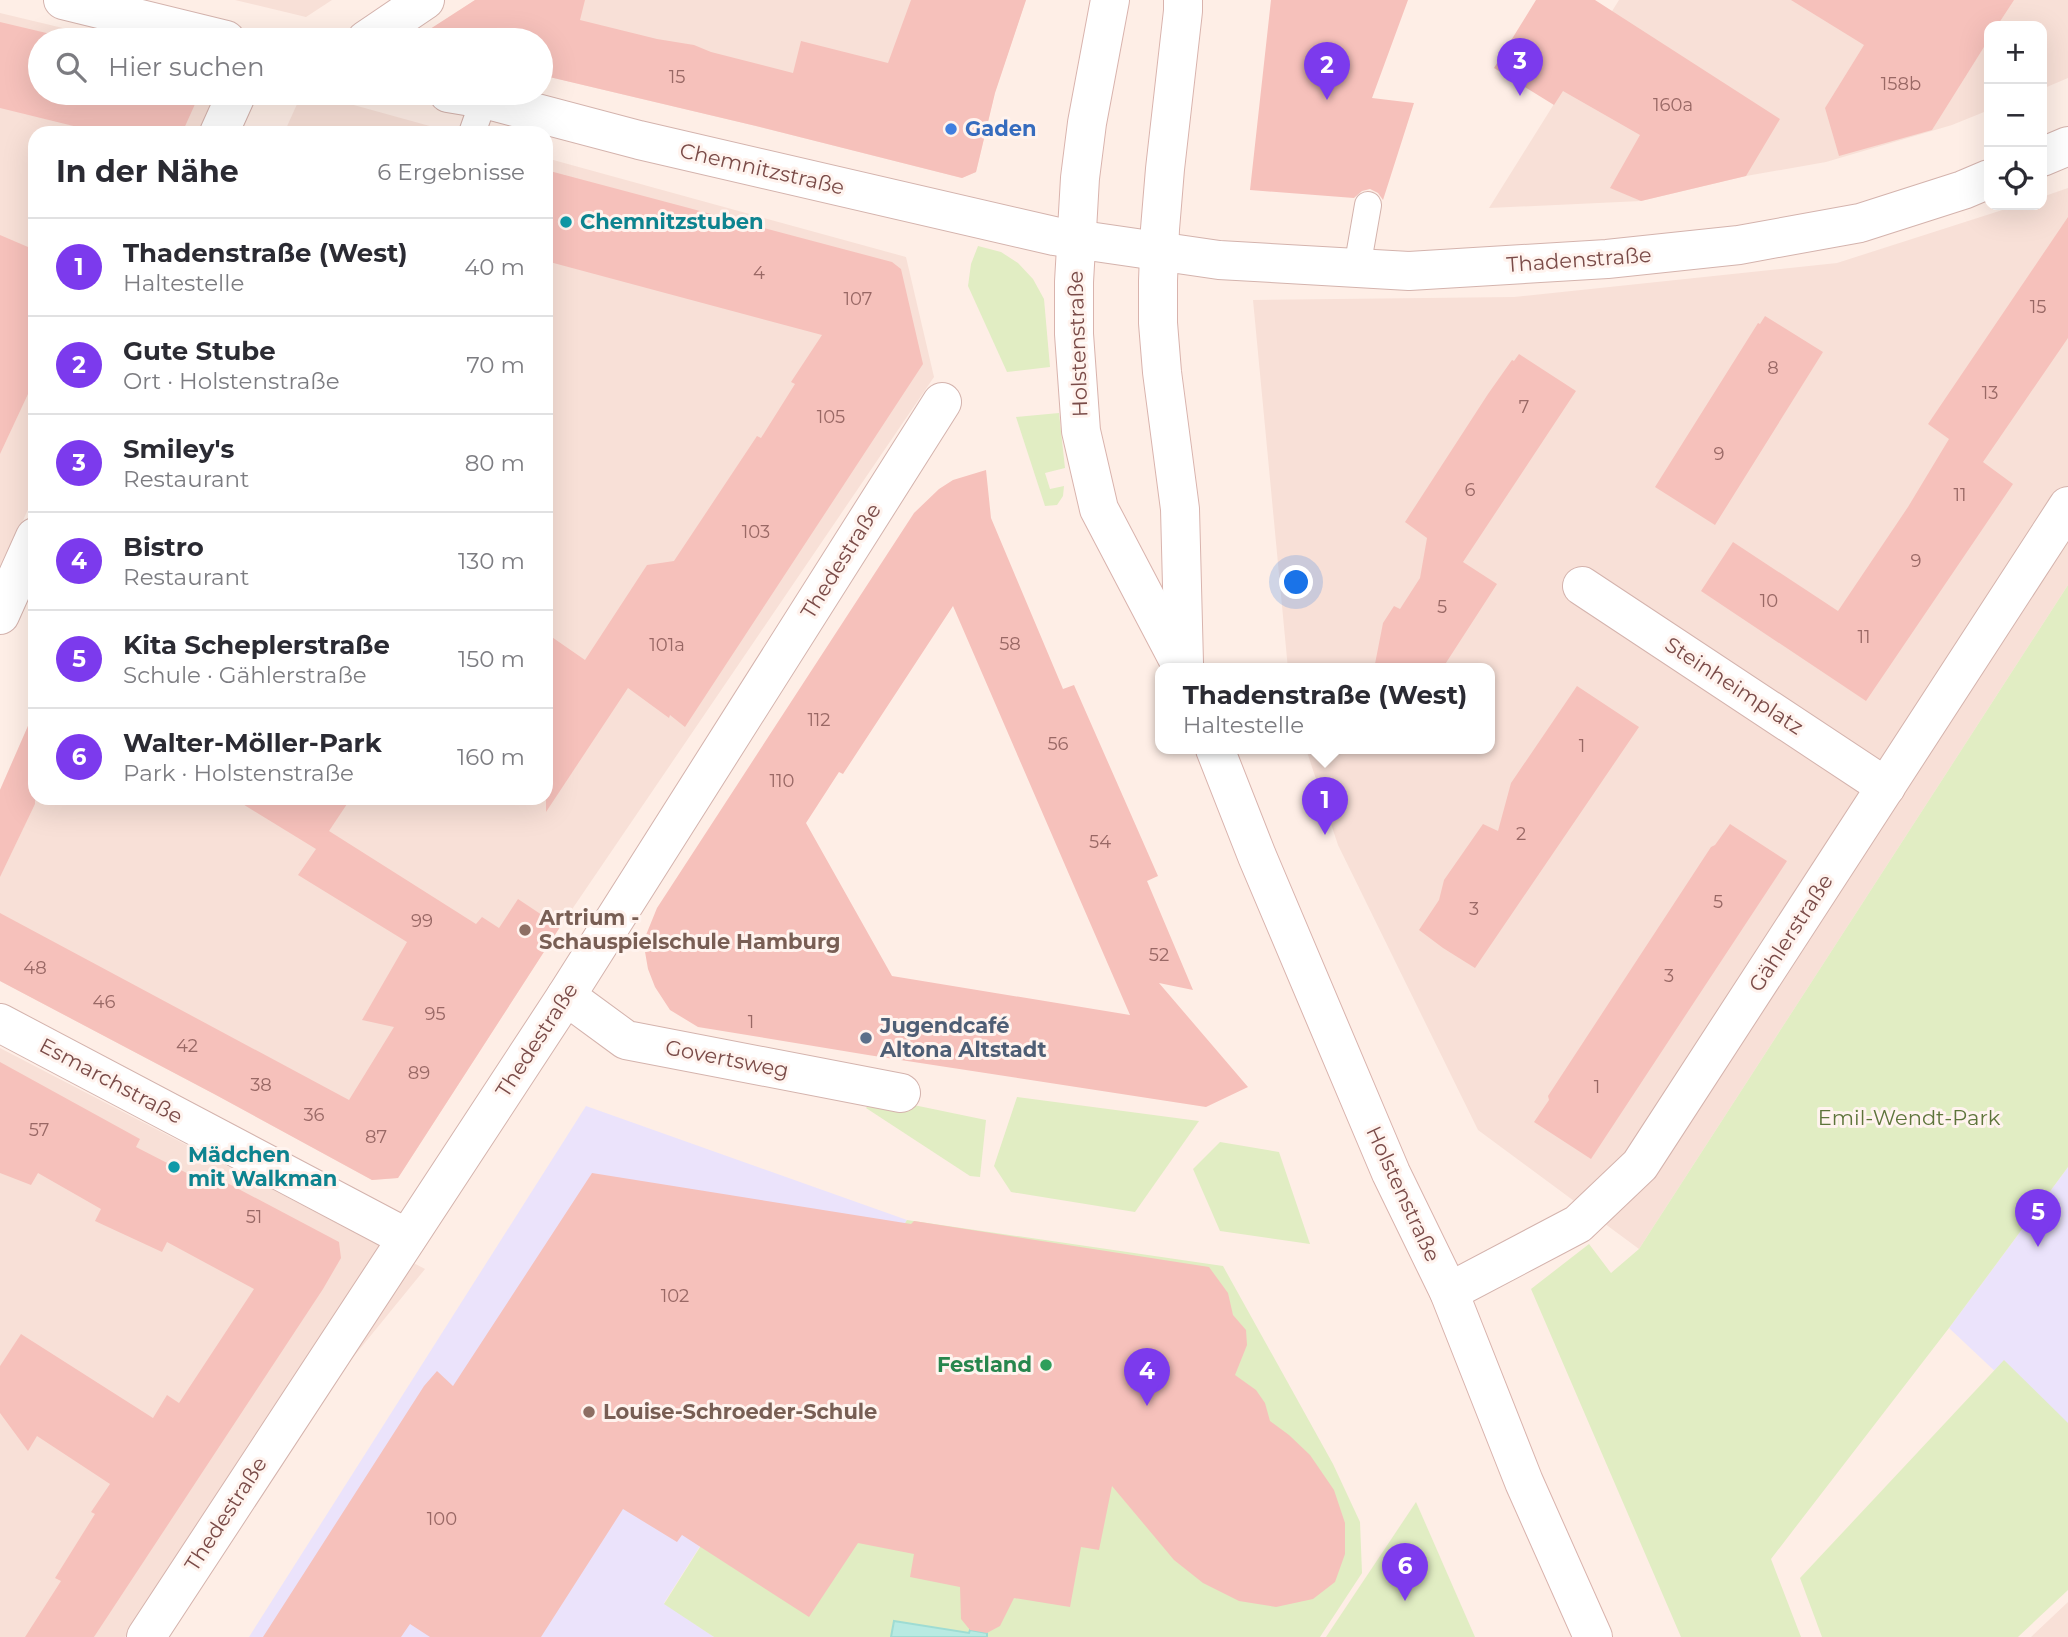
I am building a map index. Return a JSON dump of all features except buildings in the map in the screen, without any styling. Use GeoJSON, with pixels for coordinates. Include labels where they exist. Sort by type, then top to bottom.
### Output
{"type":"FeatureCollection","features":[{"type":"Feature","properties":{"kind":"street"},"geometry":{"type":"LineString","coordinates":[[63,0],[177,28]]}},
{"type":"Feature","properties":{"kind":"street"},"geometry":{"type":"LineString","coordinates":[[384,28],[425,0]]}},
{"type":"Feature","properties":{"kind":"street","name":"Holstenstraße"},"geometry":{"type":"LineString","coordinates":[[1110,0],[1087,123],[1080,177],[1074,334],[1076,381],[1082,431],[1099,509],[1181,663]]}},
{"type":"Feature","properties":{"kind":"street","name":"Holstenstraße"},"geometry":{"type":"LineString","coordinates":[[1183,0],[1159,253],[1158,323],[1166,412],[1180,509],[1184,663]]}},
{"type":"Feature","properties":{"kind":"street"},"geometry":{"type":"LineString","coordinates":[[222,126],[232,105]]}},
{"type":"Feature","properties":{"kind":"street","name":"Chemnitzstraße"},"geometry":{"type":"LineString","coordinates":[[468,108],[639,140],[935,210],[1076,240],[1159,253]]}},
{"type":"Feature","properties":{"kind":"street"},"geometry":{"type":"LineString","coordinates":[[2047,155],[2068,146]]}},
{"type":"Feature","properties":{"kind":"street","name":"Thadenstraße"},"geometry":{"type":"LineString","coordinates":[[1159,253],[1219,260],[1409,271],[1607,260],[1739,245],[1860,223],[1984,181]]}},
{"type":"Feature","properties":{"kind":"street","name":"Thedestraße"},"geometry":{"type":"LineString","coordinates":[[146,1637],[566,996],[942,402]]}},
{"type":"Feature","properties":{"kind":"street","name":"Gählerstraße"},"geometry":{"type":"LineString","coordinates":[[1449,1292],[1578,1224],[1640,1165],[2068,506]]}},
{"type":"Feature","properties":{"kind":"street"},"geometry":{"type":"LineString","coordinates":[[0,615],[28,553]]}},
{"type":"Feature","properties":{"kind":"street","name":"Steinheimplatz"},"geometry":{"type":"LineString","coordinates":[[1582,586],[1886,787]]}},
{"type":"Feature","properties":{"kind":"street","name":"Holstenstraße"},"geometry":{"type":"LineString","coordinates":[[1217,754],[1257,856],[1391,1173],[1449,1292],[1524,1482],[1593,1637]]}},
{"type":"Feature","properties":{"kind":"street","name":"Govertsweg"},"geometry":{"type":"LineString","coordinates":[[566,996],[626,1040],[901,1093]]}},
{"type":"Feature","properties":{"kind":"street","name":"Esmarchstraße"},"geometry":{"type":"LineString","coordinates":[[0,1023],[407,1238]]}},
{"type":"Feature","properties":{"kind":"lane"},"geometry":{"type":"LineString","coordinates":[[1357,268],[1368,205]]}},
{"type":"Feature","properties":{"kind":"shaded area"},"geometry":{"type":"Polygon","coordinates":[[[235,0],[332,0],[306,17],[235,0]]]}},
{"type":"Feature","properties":{"kind":"shaded area"},"geometry":{"type":"Polygon","coordinates":[[[475,0],[1026,0],[995,92],[976,172],[962,178],[553,78],[553,28],[433,28],[475,0]]]}},
{"type":"Feature","properties":{"kind":"shaded area"},"geometry":{"type":"Polygon","coordinates":[[[1619,0],[2068,0],[2068,78],[2047,87],[2047,21],[1984,21],[1984,112],[1952,125],[1826,162],[1746,176],[1641,201],[1489,208],[1619,0]]]}},
{"type":"Feature","properties":{"kind":"shaded area"},"geometry":{"type":"Polygon","coordinates":[[[0,13],[63,28],[28,28],[28,105],[212,105],[202,126],[28,126],[28,509],[0,571],[0,13]]]}},
{"type":"Feature","properties":{"kind":"shaded area"},"geometry":{"type":"Polygon","coordinates":[[[297,105],[354,105],[430,126],[287,126],[297,105]]]}},
{"type":"Feature","properties":{"kind":"shaded area"},"geometry":{"type":"Polygon","coordinates":[[[553,160],[906,257],[934,377],[560,927],[398,1178],[372,1180],[0,981],[0,790],[28,726],[28,805],[553,805],[553,160]]]}},
{"type":"Feature","properties":{"kind":"shaded area"},"geometry":{"type":"Polygon","coordinates":[[[2068,188],[2068,585],[1639,1249],[1478,1130],[1338,845],[1308,754],[1495,754],[1495,663],[1287,663],[1253,300],[1514,297],[1837,263],[2002,210],[2047,210],[2047,195],[2068,188]]]}},
{"type":"Feature","properties":{"kind":"shaded area"},"geometry":{"type":"Polygon","coordinates":[[[0,1048],[425,1269],[125,1637],[0,1637],[0,1048]]]}},
{"type":"Feature","properties":{"kind":"shaded area","name":"Louise-Schroeder-Schule"},"geometry":{"type":"Polygon","coordinates":[[[586,1106],[907,1220],[664,1603],[714,1637],[249,1637],[586,1106]]]}},
{"type":"Feature","properties":{"kind":"shaded area"},"geometry":{"type":"Polygon","coordinates":[[[2068,1167],[2068,1440],[1949,1328],[2068,1167]]]}},
{"type":"Feature","properties":{"kind":"shaded area"},"geometry":{"type":"Polygon","coordinates":[[[2068,1602],[2068,1637],[2031,1637],[2068,1602]]]}},
{"type":"Feature","properties":{"kind":"green space"},"geometry":{"type":"Polygon","coordinates":[[[978,246],[1001,252],[1018,263],[1033,279],[1044,299],[1050,367],[1007,372],[968,286],[971,264],[978,246]]]}},
{"type":"Feature","properties":{"kind":"green space"},"geometry":{"type":"Polygon","coordinates":[[[1059,413],[1065,468],[1045,473],[1050,489],[1064,486],[1063,496],[1057,505],[1045,506],[1016,417],[1059,413]]]}},
{"type":"Feature","properties":{"kind":"green space","name":"Emil-Wendt-Park"},"geometry":{"type":"Polygon","coordinates":[[[2068,585],[2068,1167],[1949,1328],[1771,1559],[1801,1637],[1681,1637],[1531,1289],[1589,1244],[1611,1273],[1639,1249],[2068,585]]]}},
{"type":"Feature","properties":{"kind":"green space"},"geometry":{"type":"Polygon","coordinates":[[[875,1097],[986,1120],[980,1177],[970,1176],[866,1108],[875,1097]]]}},
{"type":"Feature","properties":{"kind":"green space"},"geometry":{"type":"Polygon","coordinates":[[[1017,1097],[1199,1121],[1135,1212],[1011,1192],[994,1166],[1017,1097]]]}},
{"type":"Feature","properties":{"kind":"green space"},"geometry":{"type":"Polygon","coordinates":[[[1220,1142],[1279,1152],[1310,1244],[1220,1231],[1193,1169],[1220,1142]]]}},
{"type":"Feature","properties":{"kind":"green space","name":"Festland"},"geometry":{"type":"Polygon","coordinates":[[[907,1220],[1223,1266],[1333,1464],[1360,1522],[1362,1573],[1320,1637],[714,1637],[664,1604],[907,1220]]]}},
{"type":"Feature","properties":{"kind":"green space"},"geometry":{"type":"Polygon","coordinates":[[[2004,1360],[2068,1423],[2068,1590],[2018,1637],[1822,1637],[1800,1578],[2004,1360]]]}},
{"type":"Feature","properties":{"kind":"green space"},"geometry":{"type":"Polygon","coordinates":[[[1416,1502],[1475,1637],[1326,1637],[1416,1502]]]}},
{"type":"Feature","properties":{"kind":"water"},"geometry":{"type":"Polygon","coordinates":[[[894,1621],[969,1633],[970,1630],[987,1633],[987,1637],[891,1637],[894,1621]]]}},
{"type":"Feature","properties":{"kind":"place","name":"Smiley's"},"geometry":{"type":"Point","coordinates":[1520,96]}},
{"type":"Feature","properties":{"kind":"place","name":"Gute Stube"},"geometry":{"type":"Point","coordinates":[1327,100]}},
{"type":"Feature","properties":{"kind":"place","name":"Gaden"},"geometry":{"type":"Point","coordinates":[951,129]}},
{"type":"Feature","properties":{"kind":"place","name":"Chemnitzstuben"},"geometry":{"type":"Point","coordinates":[566,222]}},
{"type":"Feature","properties":{"kind":"place","name":"Thadenstraße (West)"},"geometry":{"type":"Point","coordinates":[1325,835]}},
{"type":"Feature","properties":{"kind":"place","name":"Artrium - Schauspielschule Hamburg"},"geometry":{"type":"Point","coordinates":[525,930]}},
{"type":"Feature","properties":{"kind":"place","name":"Jugendcafé Altona Altstadt"},"geometry":{"type":"Point","coordinates":[866,1038]}},
{"type":"Feature","properties":{"kind":"place","name":"Mädchen mit Walkman"},"geometry":{"type":"Point","coordinates":[174,1167]}},
{"type":"Feature","properties":{"kind":"place","name":"Kita Scheplerstraße"},"geometry":{"type":"Point","coordinates":[2038,1247]}},
{"type":"Feature","properties":{"kind":"place","name":"Festland"},"geometry":{"type":"Point","coordinates":[1046,1365]}},
{"type":"Feature","properties":{"kind":"place","name":"Bistro"},"geometry":{"type":"Point","coordinates":[1147,1406]}},
{"type":"Feature","properties":{"kind":"place","name":"Louise-Schroeder-Schule"},"geometry":{"type":"Point","coordinates":[589,1412]}},
{"type":"Feature","properties":{"kind":"place","name":"Walter-Möller-Park"},"geometry":{"type":"Point","coordinates":[1405,1601]}}]}
